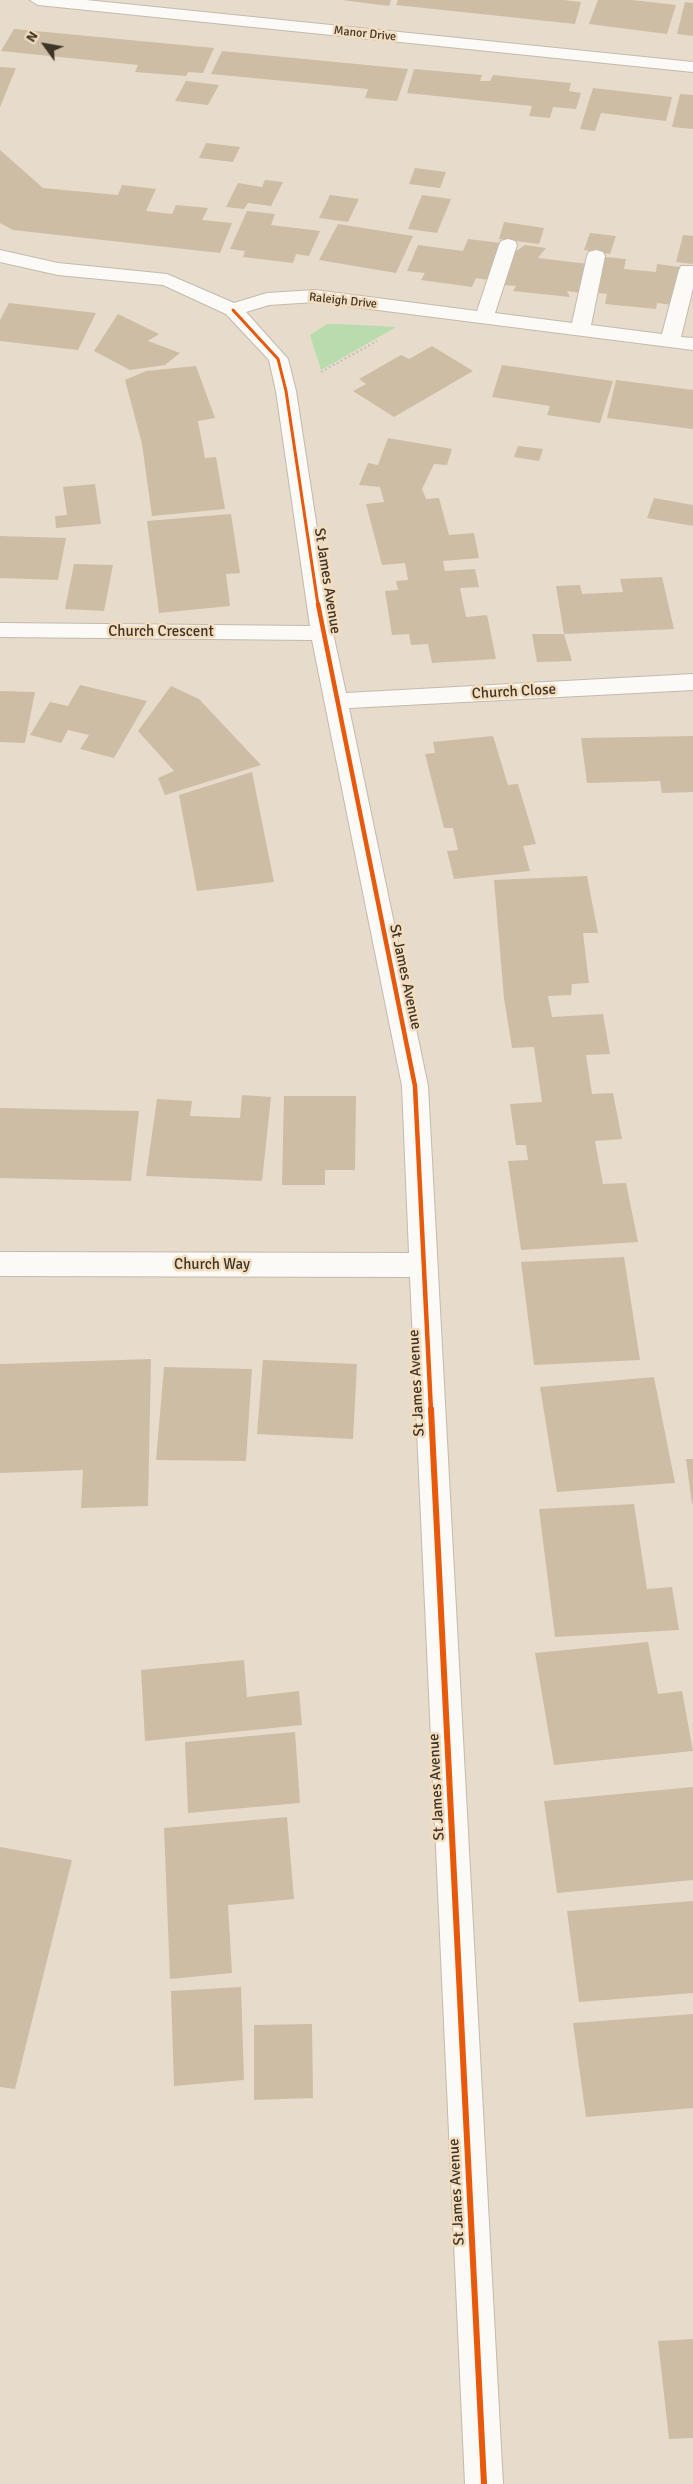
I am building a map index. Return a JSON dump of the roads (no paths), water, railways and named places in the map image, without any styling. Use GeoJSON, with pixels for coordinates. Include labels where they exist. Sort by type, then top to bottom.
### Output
{"type":"FeatureCollection","features":[{"type":"Feature","properties":{"kind":"street","name":"Manor Drive"},"geometry":{"type":"LineString","coordinates":[[38,0],[693,68]]}},
{"type":"Feature","properties":{"kind":"street"},"geometry":{"type":"LineString","coordinates":[[191,16],[199,0]]}},
{"type":"Feature","properties":{"kind":"street"},"geometry":{"type":"LineString","coordinates":[[484,318],[508,245]]}},
{"type":"Feature","properties":{"kind":"street"},"geometry":{"type":"LineString","coordinates":[[0,256],[58,269],[167,280],[233,310]]}},
{"type":"Feature","properties":{"kind":"street"},"geometry":{"type":"LineString","coordinates":[[580,330],[596,256]]}},
{"type":"Feature","properties":{"kind":"street"},"geometry":{"type":"LineString","coordinates":[[670,341],[688,270]]}},
{"type":"Feature","properties":{"kind":"street","name":"Raleigh Drive"},"geometry":{"type":"LineString","coordinates":[[233,310],[267,299],[315,296],[693,344]]}},
{"type":"Feature","properties":{"kind":"street","name":"St James Avenue"},"geometry":{"type":"LineString","coordinates":[[233,310],[278,359],[286,391],[322,633],[415,1086],[484,2484]]}},
{"type":"Feature","properties":{"kind":"street","name":"Church Crescent"},"geometry":{"type":"LineString","coordinates":[[0,630],[322,633]]}},
{"type":"Feature","properties":{"kind":"street","name":"Church Close"},"geometry":{"type":"LineString","coordinates":[[335,701],[693,682]]}},
{"type":"Feature","properties":{"kind":"street","name":"Church Way"},"geometry":{"type":"LineString","coordinates":[[0,1264],[424,1265]]}}]}
